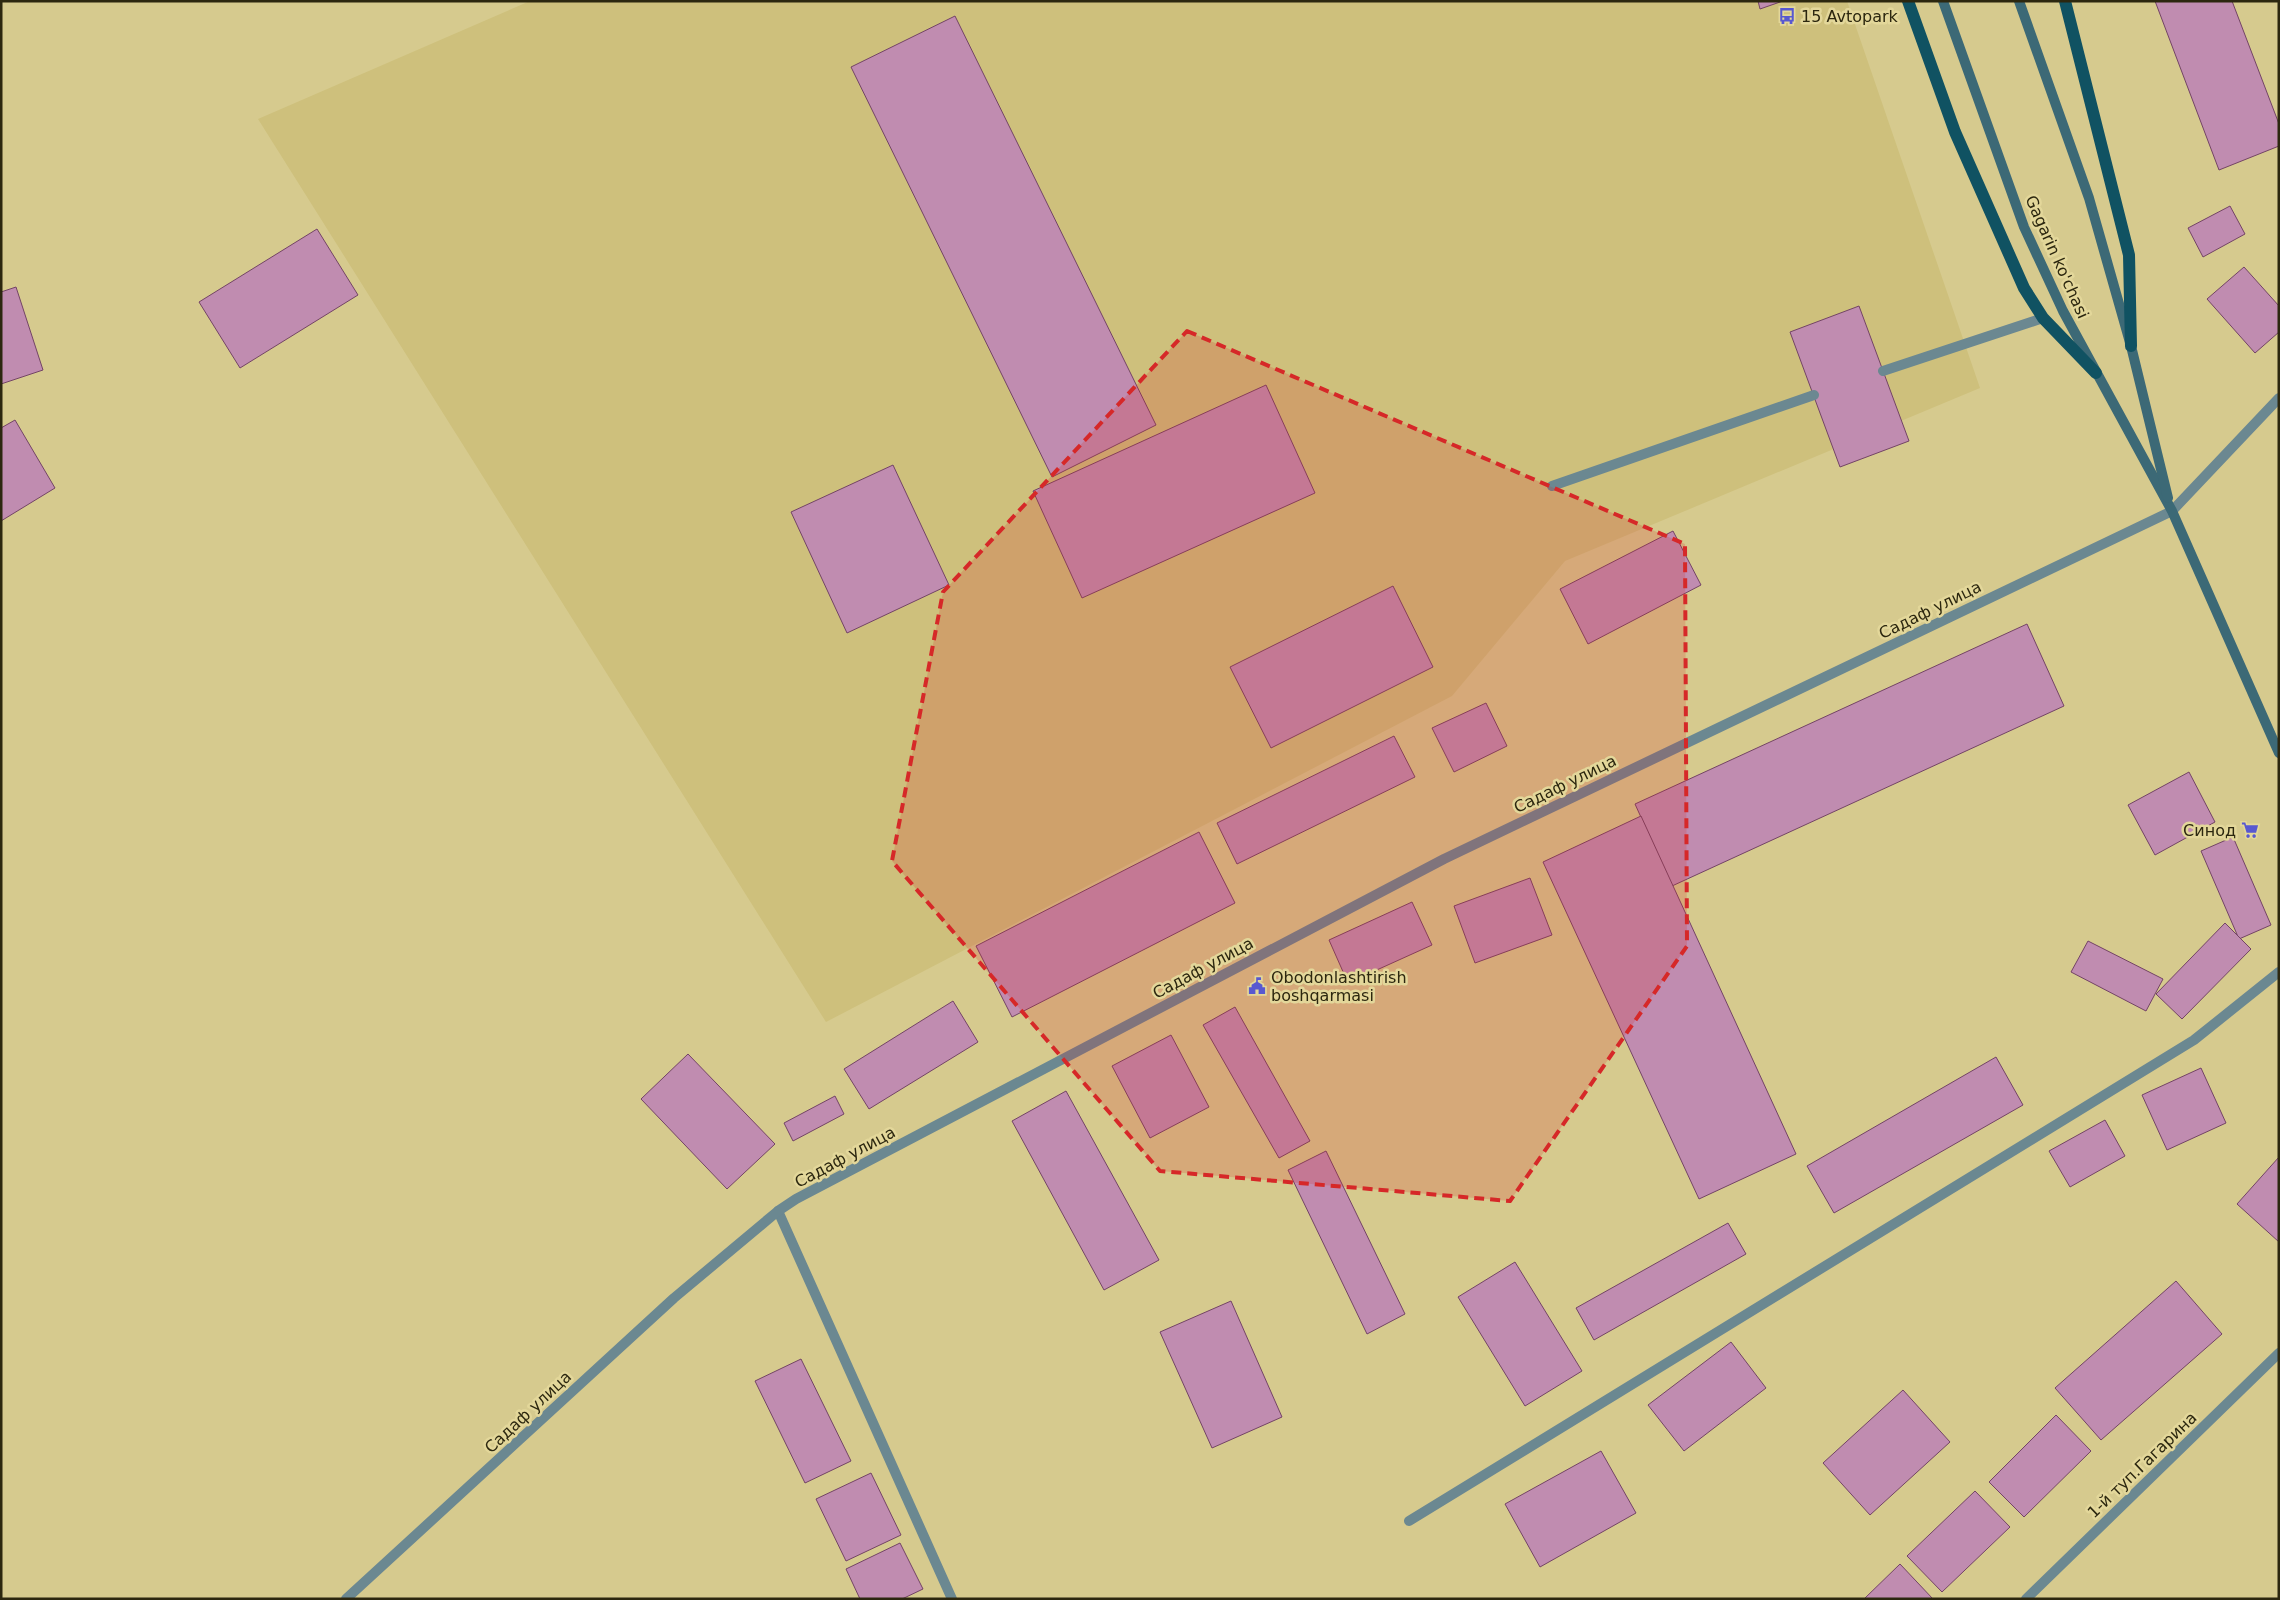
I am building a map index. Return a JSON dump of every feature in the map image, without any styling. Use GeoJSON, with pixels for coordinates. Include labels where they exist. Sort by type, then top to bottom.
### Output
{"type":"FeatureCollection","features":[{"type":"Feature","properties":{"kind":"main road"},"geometry":{"type":"LineString","coordinates":[[1908,1],[1955,132],[2024,288],[2042,318],[2096,373]]}},
{"type":"Feature","properties":{"kind":"main road","name":"Gagarin ko'chasi"},"geometry":{"type":"LineString","coordinates":[[1943,1],[2024,226],[2063,311],[2172,511],[2279,753]]}},
{"type":"Feature","properties":{"kind":"main road","name":"Gagarin ko'chasi"},"geometry":{"type":"LineString","coordinates":[[2019,1],[2089,198],[2131,346],[2172,511]]}},
{"type":"Feature","properties":{"kind":"main road"},"geometry":{"type":"LineString","coordinates":[[2065,1],[2129,255],[2131,346]]}},
{"type":"Feature","properties":{"kind":"street"},"geometry":{"type":"LineString","coordinates":[[1883,372],[2042,318]]}},
{"type":"Feature","properties":{"kind":"street"},"geometry":{"type":"LineString","coordinates":[[1552,486],[1814,395]]}},
{"type":"Feature","properties":{"kind":"street"},"geometry":{"type":"LineString","coordinates":[[2172,511],[2279,398]]}},
{"type":"Feature","properties":{"kind":"street","name":"Садаф улица"},"geometry":{"type":"LineString","coordinates":[[346,1599],[674,1298],[778,1211],[796,1199],[1444,859],[2172,511]]}},
{"type":"Feature","properties":{"kind":"street"},"geometry":{"type":"LineString","coordinates":[[1409,1521],[2194,1040],[2279,972]]}},
{"type":"Feature","properties":{"kind":"street"},"geometry":{"type":"LineString","coordinates":[[778,1211],[952,1599]]}},
{"type":"Feature","properties":{"kind":"street","name":"1-й туп.Гагарина"},"geometry":{"type":"LineString","coordinates":[[2026,1599],[2279,1353]]}},
{"type":"Feature","properties":{"kind":"highlighted area"},"geometry":{"type":"Polygon","coordinates":[[[1187,331],[1685,544],[1687,946],[1510,1201],[1160,1171],[892,861],[943,592],[1187,331]]]}},
{"type":"Feature","properties":{"kind":"shaded area"},"geometry":{"type":"Polygon","coordinates":[[[530,1],[1847,1],[1980,388],[1565,561],[1452,696],[826,1022],[258,119],[530,1]]]}},
{"type":"Feature","properties":{"kind":"building"},"geometry":{"type":"Polygon","coordinates":[[[1758,1],[1783,1],[1760,9],[1758,1]]]}},
{"type":"Feature","properties":{"kind":"building"},"geometry":{"type":"Polygon","coordinates":[[[2155,1],[2232,1],[2279,124],[2279,146],[2219,170],[2155,1]]]}},
{"type":"Feature","properties":{"kind":"building"},"geometry":{"type":"Polygon","coordinates":[[[955,16],[1156,425],[1052,477],[851,67],[955,16]]]}},
{"type":"Feature","properties":{"kind":"building"},"geometry":{"type":"Polygon","coordinates":[[[2230,206],[2245,234],[2203,257],[2188,228],[2230,206]]]}},
{"type":"Feature","properties":{"kind":"building"},"geometry":{"type":"Polygon","coordinates":[[[317,229],[358,295],[240,368],[199,302],[317,229]]]}},
{"type":"Feature","properties":{"kind":"building"},"geometry":{"type":"Polygon","coordinates":[[[2244,267],[2279,306],[2279,332],[2255,353],[2207,299],[2244,267]]]}},
{"type":"Feature","properties":{"kind":"building"},"geometry":{"type":"Polygon","coordinates":[[[16,287],[43,370],[1,384],[1,292],[16,287]]]}},
{"type":"Feature","properties":{"kind":"building"},"geometry":{"type":"Polygon","coordinates":[[[1859,306],[1909,441],[1840,467],[1790,332],[1859,306]]]}},
{"type":"Feature","properties":{"kind":"building"},"geometry":{"type":"Polygon","coordinates":[[[1266,385],[1315,493],[1082,598],[1033,491],[1266,385]]]}},
{"type":"Feature","properties":{"kind":"building"},"geometry":{"type":"Polygon","coordinates":[[[15,420],[55,488],[1,521],[1,428],[15,420]]]}},
{"type":"Feature","properties":{"kind":"building"},"geometry":{"type":"Polygon","coordinates":[[[893,465],[949,585],[847,633],[791,512],[893,465]]]}},
{"type":"Feature","properties":{"kind":"building"},"geometry":{"type":"Polygon","coordinates":[[[1673,531],[1701,585],[1588,644],[1560,589],[1673,531]]]}},
{"type":"Feature","properties":{"kind":"building"},"geometry":{"type":"Polygon","coordinates":[[[1393,586],[1433,667],[1271,748],[1230,667],[1393,586]]]}},
{"type":"Feature","properties":{"kind":"building"},"geometry":{"type":"Polygon","coordinates":[[[2027,624],[2064,706],[1672,886],[1635,804],[2027,624]]]}},
{"type":"Feature","properties":{"kind":"building"},"geometry":{"type":"Polygon","coordinates":[[[1486,703],[1507,746],[1454,772],[1432,728],[1486,703]]]}},
{"type":"Feature","properties":{"kind":"building"},"geometry":{"type":"Polygon","coordinates":[[[1394,736],[1415,777],[1237,864],[1217,823],[1394,736]]]}},
{"type":"Feature","properties":{"kind":"building"},"geometry":{"type":"Polygon","coordinates":[[[2189,772],[2215,822],[2155,855],[2128,805],[2189,772]]]}},
{"type":"Feature","properties":{"kind":"building"},"geometry":{"type":"Polygon","coordinates":[[[1641,816],[1796,1154],[1699,1199],[1543,862],[1641,816]]]}},
{"type":"Feature","properties":{"kind":"building"},"geometry":{"type":"Polygon","coordinates":[[[1199,832],[1235,903],[1012,1017],[976,946],[1199,832]]]}},
{"type":"Feature","properties":{"kind":"building"},"geometry":{"type":"Polygon","coordinates":[[[2233,837],[2271,925],[2239,939],[2201,851],[2233,837]]]}},
{"type":"Feature","properties":{"kind":"building"},"geometry":{"type":"Polygon","coordinates":[[[1530,878],[1552,935],[1475,963],[1454,906],[1530,878]]]}},
{"type":"Feature","properties":{"kind":"building"},"geometry":{"type":"Polygon","coordinates":[[[1412,902],[1432,945],[1348,983],[1329,940],[1412,902]]]}},
{"type":"Feature","properties":{"kind":"building"},"geometry":{"type":"Polygon","coordinates":[[[2225,923],[2251,949],[2182,1019],[2156,994],[2225,923]]]}},
{"type":"Feature","properties":{"kind":"building"},"geometry":{"type":"Polygon","coordinates":[[[2088,941],[2163,979],[2146,1011],[2071,972],[2088,941]]]}},
{"type":"Feature","properties":{"kind":"building"},"geometry":{"type":"Polygon","coordinates":[[[953,1001],[978,1042],[869,1109],[844,1069],[953,1001]]]}},
{"type":"Feature","properties":{"kind":"building"},"geometry":{"type":"Polygon","coordinates":[[[1235,1007],[1310,1141],[1279,1158],[1203,1025],[1235,1007]]]}},
{"type":"Feature","properties":{"kind":"building"},"geometry":{"type":"Polygon","coordinates":[[[1171,1035],[1209,1107],[1150,1138],[1112,1066],[1171,1035]]]}},
{"type":"Feature","properties":{"kind":"building"},"geometry":{"type":"Polygon","coordinates":[[[688,1054],[775,1144],[727,1189],[641,1099],[688,1054]]]}},
{"type":"Feature","properties":{"kind":"building"},"geometry":{"type":"Polygon","coordinates":[[[1996,1057],[2023,1105],[1834,1213],[1807,1166],[1996,1057]]]}},
{"type":"Feature","properties":{"kind":"building"},"geometry":{"type":"Polygon","coordinates":[[[2201,1068],[2226,1123],[2167,1150],[2142,1095],[2201,1068]]]}},
{"type":"Feature","properties":{"kind":"building"},"geometry":{"type":"Polygon","coordinates":[[[1066,1091],[1159,1260],[1104,1290],[1012,1121],[1066,1091]]]}},
{"type":"Feature","properties":{"kind":"building"},"geometry":{"type":"Polygon","coordinates":[[[835,1096],[844,1114],[793,1141],[784,1123],[835,1096]]]}},
{"type":"Feature","properties":{"kind":"building"},"geometry":{"type":"Polygon","coordinates":[[[2105,1120],[2125,1156],[2070,1187],[2049,1151],[2105,1120]]]}},
{"type":"Feature","properties":{"kind":"building"},"geometry":{"type":"Polygon","coordinates":[[[1326,1151],[1405,1314],[1367,1334],[1288,1170],[1326,1151]]]}},
{"type":"Feature","properties":{"kind":"building"},"geometry":{"type":"Polygon","coordinates":[[[2279,1157],[2279,1242],[2237,1204],[2279,1157]]]}},
{"type":"Feature","properties":{"kind":"building"},"geometry":{"type":"Polygon","coordinates":[[[1728,1223],[1746,1254],[1594,1340],[1576,1308],[1728,1223]]]}},
{"type":"Feature","properties":{"kind":"building"},"geometry":{"type":"Polygon","coordinates":[[[1515,1262],[1582,1371],[1525,1406],[1458,1297],[1515,1262]]]}},
{"type":"Feature","properties":{"kind":"building"},"geometry":{"type":"Polygon","coordinates":[[[2176,1281],[2222,1334],[2101,1440],[2055,1388],[2176,1281]]]}},
{"type":"Feature","properties":{"kind":"building"},"geometry":{"type":"Polygon","coordinates":[[[1231,1301],[1282,1417],[1212,1448],[1160,1332],[1231,1301]]]}},
{"type":"Feature","properties":{"kind":"building"},"geometry":{"type":"Polygon","coordinates":[[[1731,1342],[1766,1388],[1684,1451],[1648,1405],[1731,1342]]]}},
{"type":"Feature","properties":{"kind":"building"},"geometry":{"type":"Polygon","coordinates":[[[801,1359],[851,1461],[805,1483],[755,1381],[801,1359]]]}},
{"type":"Feature","properties":{"kind":"building"},"geometry":{"type":"Polygon","coordinates":[[[1903,1390],[1950,1442],[1870,1515],[1823,1463],[1903,1390]]]}},
{"type":"Feature","properties":{"kind":"building"},"geometry":{"type":"Polygon","coordinates":[[[2056,1415],[2091,1451],[2024,1517],[1989,1482],[2056,1415]]]}},
{"type":"Feature","properties":{"kind":"building"},"geometry":{"type":"Polygon","coordinates":[[[1601,1451],[1636,1513],[1540,1567],[1505,1504],[1601,1451]]]}},
{"type":"Feature","properties":{"kind":"building"},"geometry":{"type":"Polygon","coordinates":[[[871,1473],[901,1535],[846,1561],[816,1499],[871,1473]]]}},
{"type":"Feature","properties":{"kind":"building"},"geometry":{"type":"Polygon","coordinates":[[[1975,1491],[2010,1527],[1942,1592],[1907,1556],[1975,1491]]]}},
{"type":"Feature","properties":{"kind":"building"},"geometry":{"type":"Polygon","coordinates":[[[900,1543],[923,1589],[902,1599],[860,1599],[846,1569],[900,1543]]]}},
{"type":"Feature","properties":{"kind":"building"},"geometry":{"type":"Polygon","coordinates":[[[1900,1564],[1933,1599],[1864,1599],[1900,1564]]]}},
{"type":"Feature","properties":{"kind":"place","name":"15 Avtopark"},"geometry":{"type":"Point","coordinates":[1787,16]}},
{"type":"Feature","properties":{"kind":"place","name":"Синод"},"geometry":{"type":"Point","coordinates":[2250,830]}},
{"type":"Feature","properties":{"kind":"place","name":"Obodonlashtirish boshqarmasi"},"geometry":{"type":"Point","coordinates":[1257,986]}}]}
